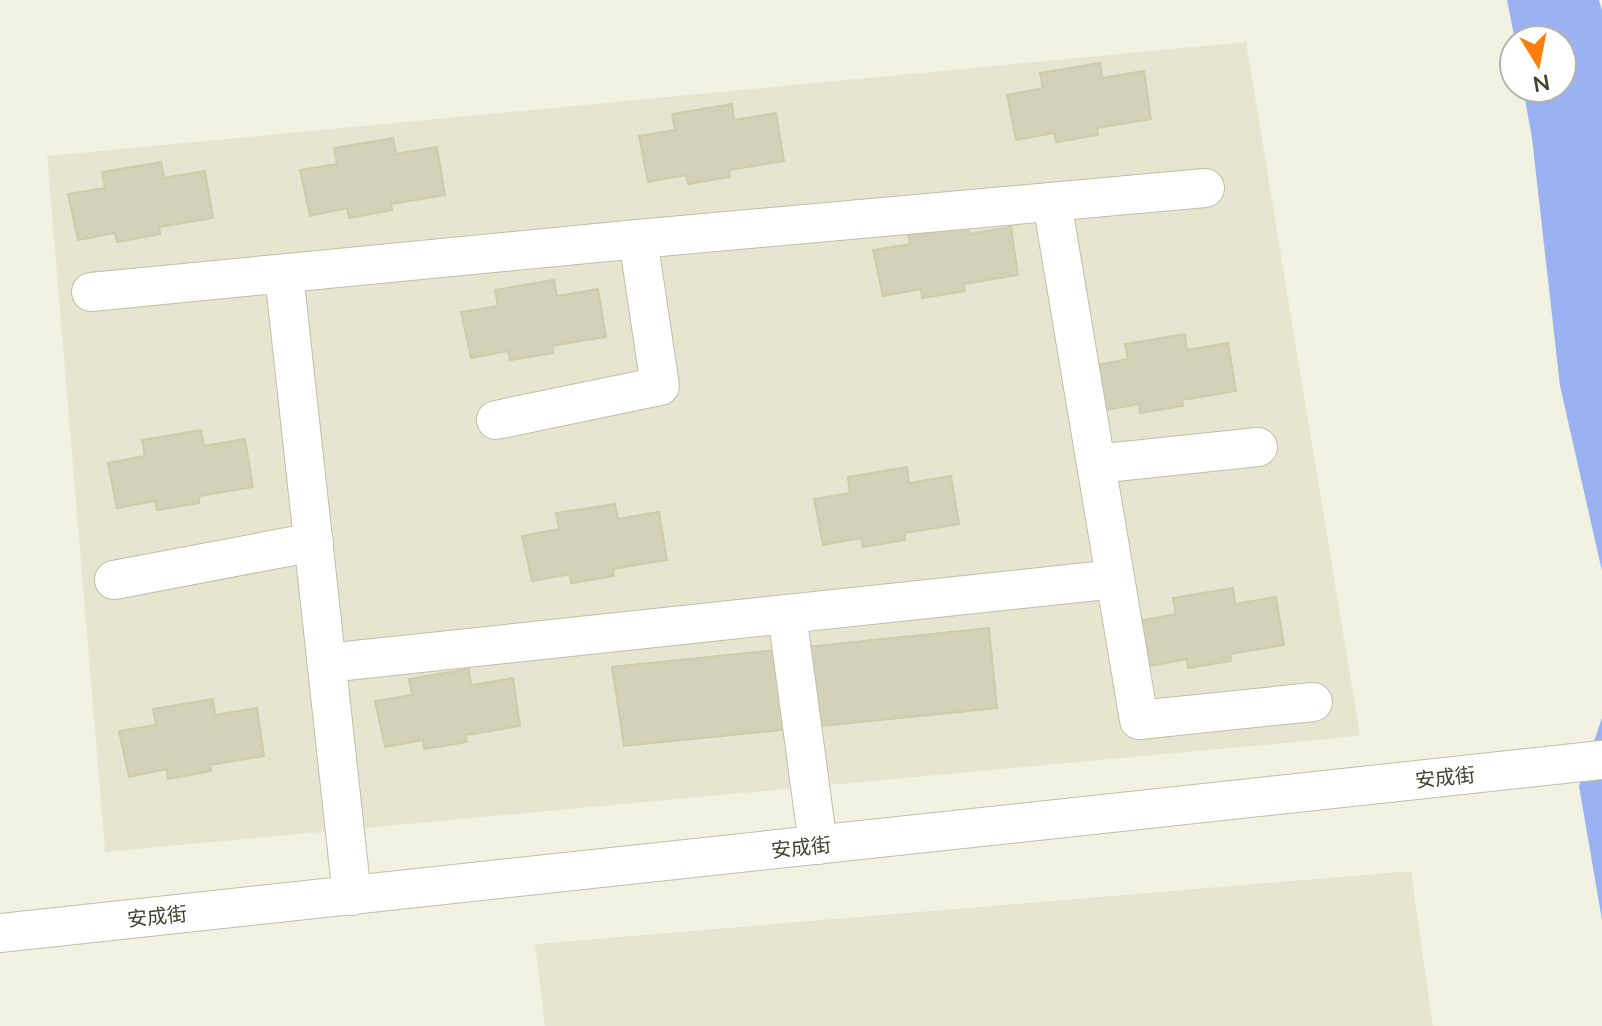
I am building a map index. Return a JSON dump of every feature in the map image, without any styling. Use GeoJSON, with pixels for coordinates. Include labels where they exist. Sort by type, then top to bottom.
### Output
{"type":"FeatureCollection","features":[{"type":"Feature","properties":{"kind":"street"},"geometry":{"type":"LineString","coordinates":[[91,292],[1205,188]]}},
{"type":"Feature","properties":{"kind":"street"},"geometry":{"type":"LineString","coordinates":[[1052,202],[1139,720],[1313,702]]}},
{"type":"Feature","properties":{"kind":"street"},"geometry":{"type":"LineString","coordinates":[[496,420],[660,386],[638,239]]}},
{"type":"Feature","properties":{"kind":"street"},"geometry":{"type":"LineString","coordinates":[[284,274],[352,896]]}},
{"type":"Feature","properties":{"kind":"street"},"geometry":{"type":"LineString","coordinates":[[1096,464],[1258,447]]}},
{"type":"Feature","properties":{"kind":"street"},"geometry":{"type":"LineString","coordinates":[[114,580],[314,542]]}},
{"type":"Feature","properties":{"kind":"street"},"geometry":{"type":"LineString","coordinates":[[327,663],[1115,579]]}},
{"type":"Feature","properties":{"kind":"street"},"geometry":{"type":"LineString","coordinates":[[787,614],[818,845]]}},
{"type":"Feature","properties":{"kind":"street","name":"安成街"},"geometry":{"type":"LineString","coordinates":[[0,933],[1602,760]]}},
{"type":"Feature","properties":{"kind":"shaded area"},"geometry":{"type":"Polygon","coordinates":[[[1246,42],[1360,736],[105,852],[47,156],[1246,42]]]}},
{"type":"Feature","properties":{"kind":"shaded area"},"geometry":{"type":"Polygon","coordinates":[[[1411,871],[1433,1026],[545,1026],[535,944],[1411,871]]]}},
{"type":"Feature","properties":{"kind":"water"},"geometry":{"type":"Polygon","coordinates":[[[1507,0],[1599,0],[1602,11],[1602,571],[1560,386],[1526,104],[1578,104],[1578,24],[1512,24],[1507,0]]]}},
{"type":"Feature","properties":{"kind":"water"},"geometry":{"type":"Polygon","coordinates":[[[1602,718],[1602,920],[1579,786],[1602,718]]]}},
{"type":"Feature","properties":{"kind":"building"},"geometry":{"type":"Polygon","coordinates":[[[1100,63],[1102,78],[1144,71],[1151,119],[1097,128],[1098,135],[1056,142],[1054,133],[1016,140],[1007,95],[1043,88],[1040,73],[1100,63]]]}},
{"type":"Feature","properties":{"kind":"building"},"geometry":{"type":"Polygon","coordinates":[[[732,104],[734,120],[776,113],[784,161],[729,170],[730,177],[688,184],[686,175],[648,182],[639,136],[675,130],[672,114],[732,104]]]}},
{"type":"Feature","properties":{"kind":"building"},"geometry":{"type":"Polygon","coordinates":[[[393,138],[396,154],[437,147],[445,195],[391,204],[392,210],[349,218],[347,208],[310,216],[300,170],[337,164],[334,148],[393,138]]]}},
{"type":"Feature","properties":{"kind":"building"},"geometry":{"type":"Polygon","coordinates":[[[161,162],[164,178],[205,171],[213,218],[159,227],[160,234],[117,242],[115,233],[78,240],[68,194],[105,188],[102,172],[161,162]]]}},
{"type":"Feature","properties":{"kind":"building"},"geometry":{"type":"Polygon","coordinates":[[[966,218],[969,234],[1011,227],[1018,275],[964,284],[965,291],[922,298],[921,289],[883,296],[873,250],[910,244],[907,228],[966,218]]]}},
{"type":"Feature","properties":{"kind":"building"},"geometry":{"type":"Polygon","coordinates":[[[554,280],[557,296],[598,289],[606,337],[552,346],[553,353],[510,360],[508,351],[471,358],[461,312],[498,306],[495,290],[554,280]]]}},
{"type":"Feature","properties":{"kind":"building"},"geometry":{"type":"Polygon","coordinates":[[[1185,334],[1187,350],[1228,343],[1236,391],[1182,400],[1183,406],[1140,413],[1139,404],[1101,411],[1091,366],[1128,359],[1125,344],[1185,334]]]}},
{"type":"Feature","properties":{"kind":"building"},"geometry":{"type":"Polygon","coordinates":[[[201,430],[204,446],[245,439],[253,487],[199,496],[199,503],[157,510],[155,501],[117,508],[108,463],[145,456],[142,440],[201,430]]]}},
{"type":"Feature","properties":{"kind":"building"},"geometry":{"type":"Polygon","coordinates":[[[907,467],[909,483],[951,476],[959,524],[905,533],[905,540],[863,547],[861,538],[823,545],[814,499],[850,493],[848,477],[907,467]]]}},
{"type":"Feature","properties":{"kind":"building"},"geometry":{"type":"Polygon","coordinates":[[[615,504],[618,519],[659,512],[667,560],[613,569],[614,576],[571,583],[570,574],[532,581],[522,536],[559,529],[556,513],[615,504]]]}},
{"type":"Feature","properties":{"kind":"building"},"geometry":{"type":"Polygon","coordinates":[[[1233,588],[1235,604],[1276,597],[1284,645],[1230,654],[1231,661],[1188,668],[1187,659],[1149,666],[1139,621],[1176,614],[1173,598],[1233,588]]]}},
{"type":"Feature","properties":{"kind":"building"},"geometry":{"type":"Polygon","coordinates":[[[989,628],[997,708],[624,746],[612,667],[989,628]]]}},
{"type":"Feature","properties":{"kind":"building"},"geometry":{"type":"Polygon","coordinates":[[[469,669],[471,685],[513,678],[520,726],[466,735],[467,742],[424,749],[423,740],[385,747],[375,701],[412,695],[409,679],[469,669]]]}},
{"type":"Feature","properties":{"kind":"building"},"geometry":{"type":"Polygon","coordinates":[[[213,699],[215,715],[257,708],[264,756],[210,765],[211,771],[168,779],[167,769],[129,777],[119,731],[156,725],[153,709],[213,699]]]}}]}
